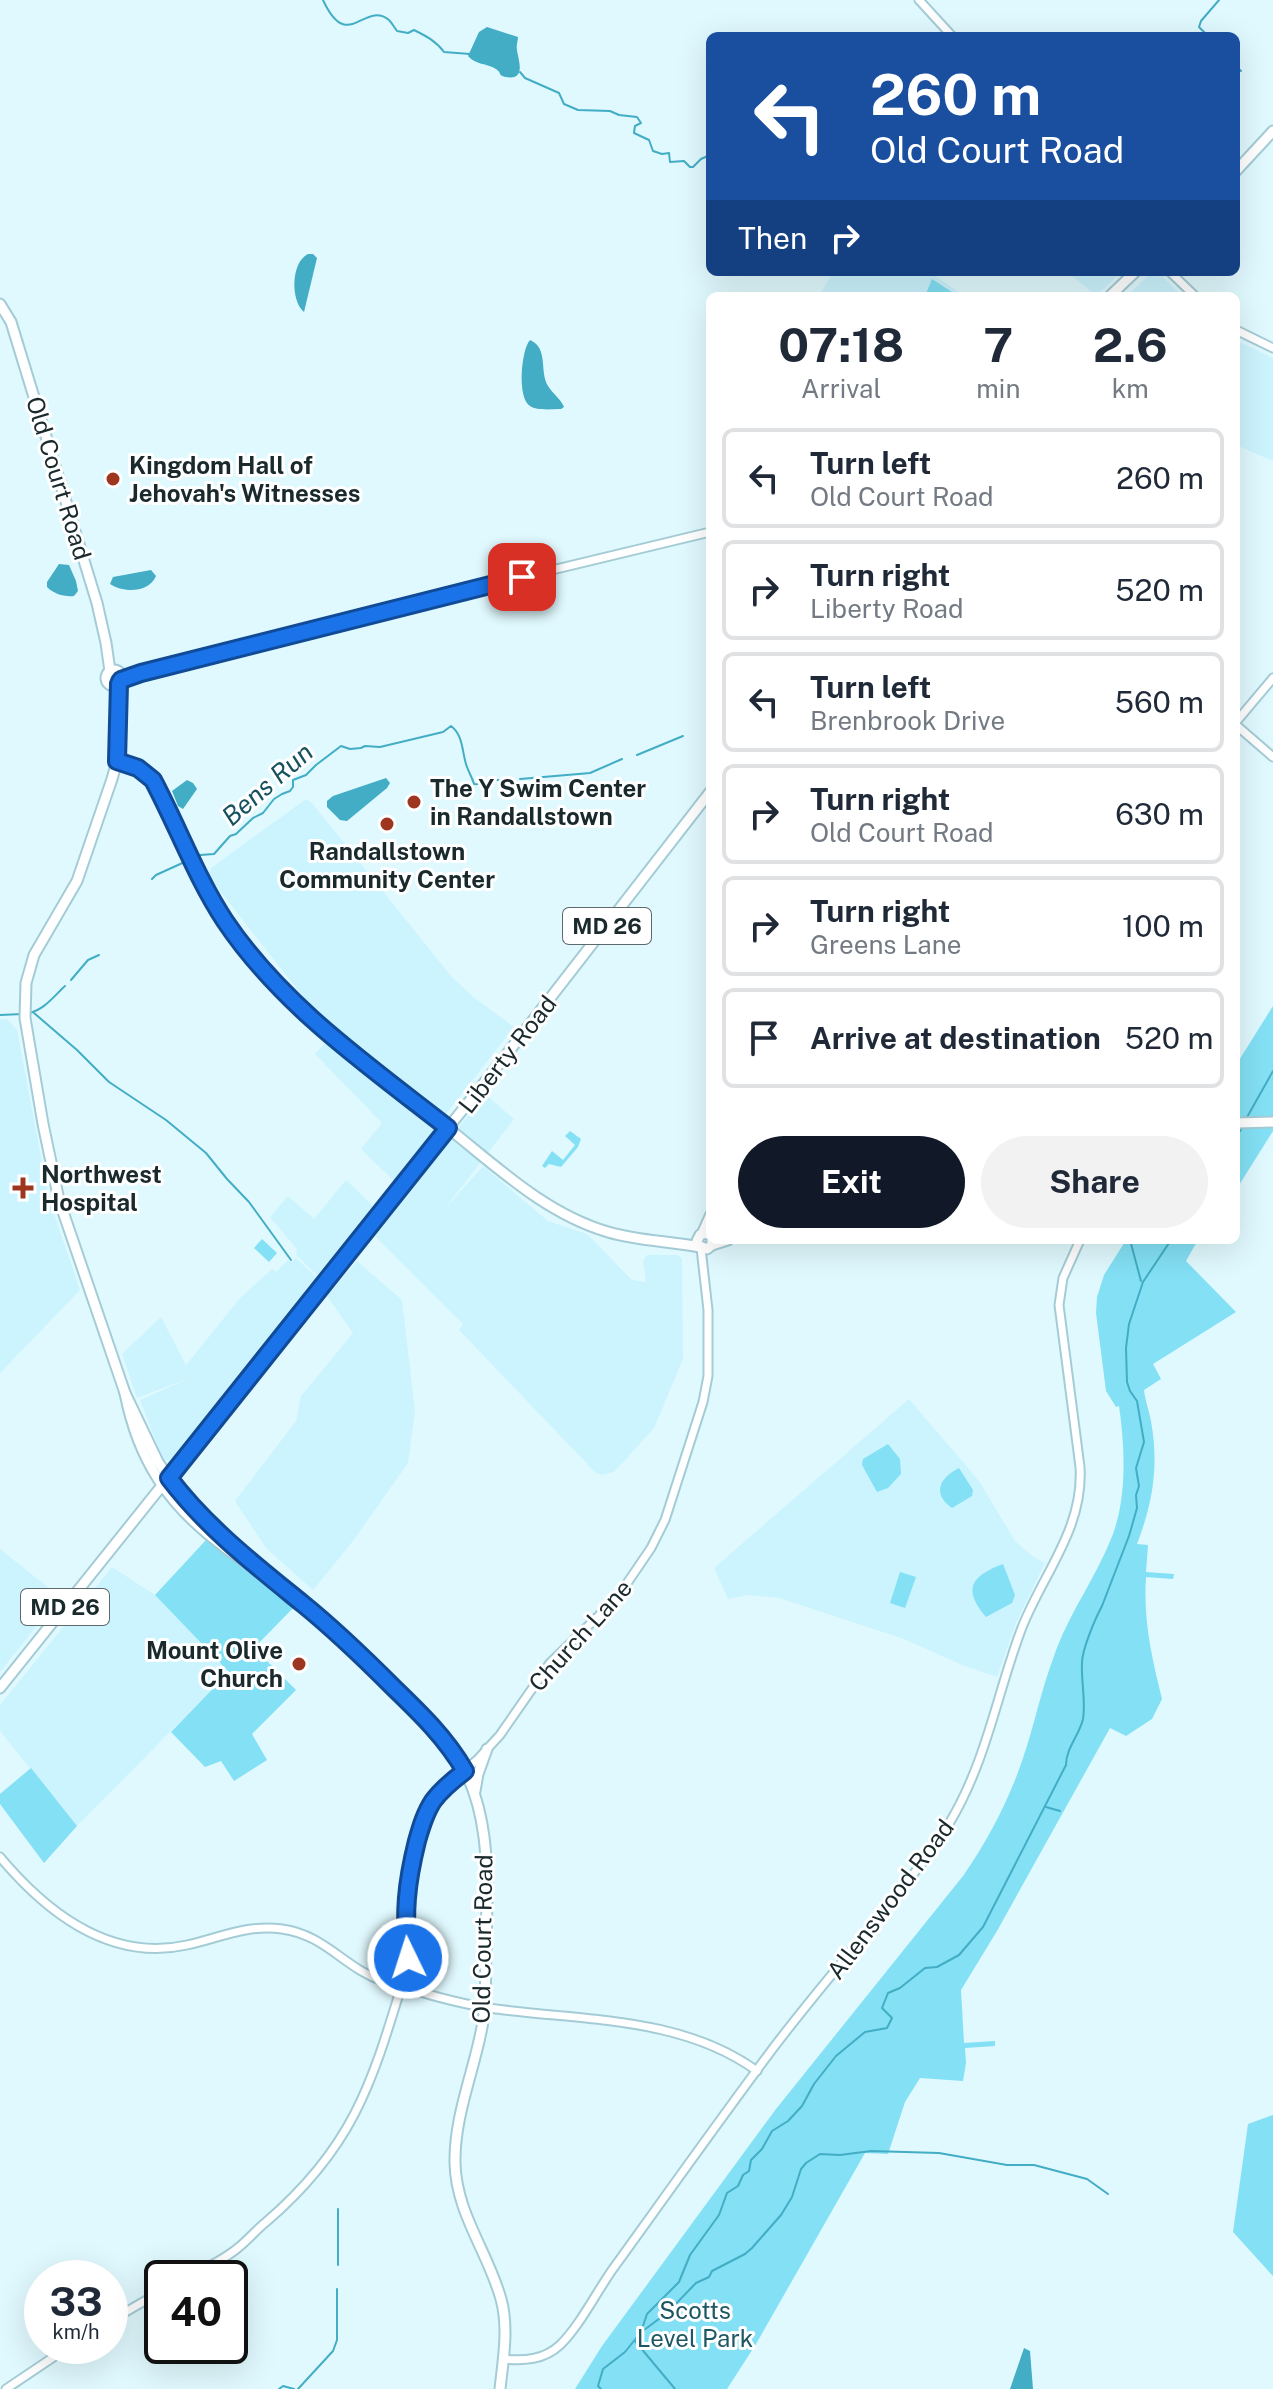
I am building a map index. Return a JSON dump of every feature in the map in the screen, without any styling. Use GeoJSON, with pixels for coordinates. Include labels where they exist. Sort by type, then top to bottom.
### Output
{"type":"FeatureCollection","features":[{"type":"Feature","properties":{"kind":"main road"},"geometry":{"type":"LineString","coordinates":[[1240,167],[1273,131]]}},
{"type":"Feature","properties":{"kind":"main road"},"geometry":{"type":"LineString","coordinates":[[1114,292],[1131,276]]}},
{"type":"Feature","properties":{"kind":"main road","name":"Old Court Road"},"geometry":{"type":"LineString","coordinates":[[0,304],[11,322],[32,389],[117,678],[117,761],[84,865],[34,955],[26,983],[24,1014],[56,1191],[140,1446],[165,1482],[258,1569],[333,1630],[415,1709],[446,1741],[475,1794],[484,1841],[485,2007],[458,2131],[455,2160],[462,2204],[504,2308],[500,2389]]}},
{"type":"Feature","properties":{"kind":"main road","name":"Liberty Road"},"geometry":{"type":"LineString","coordinates":[[0,1688],[448,1128],[706,797]]}},
{"type":"Feature","properties":{"kind":"main road"},"geometry":{"type":"LineString","coordinates":[[1240,1123],[1273,1122]]}},
{"type":"Feature","properties":{"kind":"main road"},"geometry":{"type":"LineString","coordinates":[[448,1128],[535,1196],[570,1217],[618,1235],[649,1241],[682,1244],[706,1241]]}},
{"type":"Feature","properties":{"kind":"main road"},"geometry":{"type":"LineString","coordinates":[[475,1794],[487,1749]]}},
{"type":"Feature","properties":{"kind":"street"},"geometry":{"type":"LineString","coordinates":[[919,0],[948,32]]}},
{"type":"Feature","properties":{"kind":"street"},"geometry":{"type":"LineString","coordinates":[[1174,276],[1191,292]]}},
{"type":"Feature","properties":{"kind":"street"},"geometry":{"type":"LineString","coordinates":[[1240,332],[1273,348]]}},
{"type":"Feature","properties":{"kind":"street"},"geometry":{"type":"LineString","coordinates":[[117,678],[706,533]]}},
{"type":"Feature","properties":{"kind":"street"},"geometry":{"type":"LineString","coordinates":[[1240,719],[1273,678]]}},
{"type":"Feature","properties":{"kind":"street"},"geometry":{"type":"LineString","coordinates":[[1240,728],[1273,757]]}},
{"type":"Feature","properties":{"kind":"street"},"geometry":{"type":"LineString","coordinates":[[117,761],[138,768],[153,780],[225,921],[281,989],[322,1027],[448,1128]]}},
{"type":"Feature","properties":{"kind":"street","name":"Church Lane"},"geometry":{"type":"LineString","coordinates":[[220,2260],[240,2247],[303,2188],[329,2157],[366,2094],[408,1958],[406,1892],[425,1815],[437,1796],[487,1749],[510,1722],[541,1673],[617,1598],[658,1535],[698,1416],[708,1376],[706,1241]]}},
{"type":"Feature","properties":{"kind":"street","name":"Allenswood Road"},"geometry":{"type":"LineString","coordinates":[[503,2359],[536,2358],[553,2351],[568,2337],[620,2259],[757,2071],[923,1862],[955,1814],[979,1763],[1023,1625],[1074,1522],[1080,1495],[1081,1481],[1059,1305],[1063,1278],[1078,1244]]}},
{"type":"Feature","properties":{"kind":"street"},"geometry":{"type":"LineString","coordinates":[[0,1857],[13,1873],[61,1915],[103,1940],[133,1948],[167,1948],[241,1930],[285,1929],[320,1941],[368,1975],[401,1986],[485,2007],[589,2018],[685,2036],[721,2049],[757,2071]]}},
{"type":"Feature","properties":{"kind":"street"},"geometry":{"type":"LineString","coordinates":[[6,2389],[43,2364]]}},
{"type":"Feature","properties":{"kind":"shaded area"},"geometry":{"type":"Polygon","coordinates":[[[487,27],[518,37],[520,68],[517,76],[503,76],[496,69],[468,56],[479,32],[487,27]]]}},
{"type":"Feature","properties":{"kind":"shaded area"},"geometry":{"type":"Polygon","coordinates":[[[308,254],[317,258],[304,312],[297,300],[294,283],[298,265],[308,254]]]}},
{"type":"Feature","properties":{"kind":"shaded area"},"geometry":{"type":"Polygon","coordinates":[[[831,276],[936,276],[958,292],[821,292],[831,276]]]}},
{"type":"Feature","properties":{"kind":"shaded area"},"geometry":{"type":"Polygon","coordinates":[[[1073,276],[1117,276],[1100,292],[1091,292],[1073,276]]]}},
{"type":"Feature","properties":{"kind":"shaded area"},"geometry":{"type":"Polygon","coordinates":[[[1148,276],[1162,276],[1178,292],[1131,292],[1148,276]]]}},
{"type":"Feature","properties":{"kind":"shaded area"},"geometry":{"type":"Polygon","coordinates":[[[530,340],[540,349],[545,380],[564,407],[561,409],[537,409],[526,401],[522,374],[524,353],[530,340]]]}},
{"type":"Feature","properties":{"kind":"shaded area"},"geometry":{"type":"Polygon","coordinates":[[[1240,342],[1273,358],[1273,461],[1240,447],[1240,342]]]}},
{"type":"Feature","properties":{"kind":"shaded area"},"geometry":{"type":"Polygon","coordinates":[[[59,564],[69,565],[78,591],[74,596],[53,592],[47,587],[59,564]]]}},
{"type":"Feature","properties":{"kind":"shaded area"},"geometry":{"type":"Polygon","coordinates":[[[151,570],[156,576],[148,586],[128,590],[110,584],[113,577],[151,570]]]}},
{"type":"Feature","properties":{"kind":"shaded area"},"geometry":{"type":"Polygon","coordinates":[[[386,778],[390,783],[387,788],[347,821],[340,820],[327,807],[327,801],[333,796],[386,778]]]}},
{"type":"Feature","properties":{"kind":"shaded area"},"geometry":{"type":"Polygon","coordinates":[[[187,780],[197,789],[183,809],[178,806],[172,791],[187,780]]]}},
{"type":"Feature","properties":{"kind":"shaded area"},"geometry":{"type":"Polygon","coordinates":[[[306,799],[451,976],[514,1027],[394,1181],[361,1149],[382,1123],[315,1054],[337,1030],[304,998],[209,877],[211,868],[306,799]]]}},
{"type":"Feature","properties":{"kind":"shaded area","name":"Northwest Hospital"},"geometry":{"type":"Polygon","coordinates":[[[7,1019],[17,1030],[49,1199],[80,1290],[0,1373],[0,1020],[7,1019]]]}},
{"type":"Feature","properties":{"kind":"shaded area"},"geometry":{"type":"Polygon","coordinates":[[[485,1094],[514,1119],[443,1211],[483,1166],[548,1221],[587,1234],[632,1280],[646,1282],[643,1261],[647,1255],[676,1255],[682,1258],[683,1359],[654,1428],[614,1472],[602,1475],[595,1472],[459,1330],[463,1324],[374,1235],[485,1094]]]}},
{"type":"Feature","properties":{"kind":"shaded area"},"geometry":{"type":"Polygon","coordinates":[[[346,1180],[374,1207],[319,1277],[296,1255],[297,1249],[270,1217],[288,1196],[314,1219],[346,1180]]]}},
{"type":"Feature","properties":{"kind":"shaded area"},"geometry":{"type":"Polygon","coordinates":[[[296,1258],[318,1279],[172,1461],[163,1460],[140,1400],[192,1377],[137,1398],[122,1354],[161,1317],[186,1365],[241,1297],[272,1269],[276,1272],[288,1260],[292,1262],[296,1258]]]}},
{"type":"Feature","properties":{"kind":"shaded area"},"geometry":{"type":"Polygon","coordinates":[[[357,1261],[402,1300],[415,1411],[408,1463],[353,1541],[313,1590],[266,1548],[235,1501],[296,1421],[301,1396],[353,1333],[327,1296],[357,1261]]]}},
{"type":"Feature","properties":{"kind":"shaded area"},"geometry":{"type":"Polygon","coordinates":[[[909,1399],[979,1481],[1015,1541],[1045,1563],[1016,1623],[997,1677],[904,1639],[779,1598],[748,1595],[728,1599],[714,1568],[909,1399]]]}},
{"type":"Feature","properties":{"kind":"shaded area"},"geometry":{"type":"Polygon","coordinates":[[[0,1549],[60,1597],[0,1672],[0,1549]]]}},
{"type":"Feature","properties":{"kind":"shaded area"},"geometry":{"type":"Polygon","coordinates":[[[112,1567],[155,1595],[229,1672],[77,1826],[0,1731],[0,1705],[112,1567]]]}},
{"type":"Feature","properties":{"kind":"shaded area"},"geometry":{"type":"Polygon","coordinates":[[[1024,2348],[1030,2351],[1033,2389],[1010,2389],[1024,2348]]]}},
{"type":"Feature","properties":{"kind":"green space"},"geometry":{"type":"Polygon","coordinates":[[[932,279],[952,292],[927,292],[932,279]]]}},
{"type":"Feature","properties":{"kind":"green space"},"geometry":{"type":"Polygon","coordinates":[[[1273,1006],[1273,1131],[1240,1184],[1240,1059],[1273,1006]]]}},
{"type":"Feature","properties":{"kind":"green space"},"geometry":{"type":"Polygon","coordinates":[[[570,1131],[581,1139],[578,1147],[561,1167],[542,1166],[552,1151],[563,1160],[575,1145],[565,1136],[570,1131]]]}},
{"type":"Feature","properties":{"kind":"green space"},"geometry":{"type":"Polygon","coordinates":[[[262,1239],[277,1253],[269,1262],[254,1248],[262,1239]]]}},
{"type":"Feature","properties":{"kind":"green space","name":"Scotts Level Park"},"geometry":{"type":"Polygon","coordinates":[[[1123,1244],[1196,1244],[1186,1261],[1236,1312],[1153,1364],[1161,1379],[1144,1390],[1151,1421],[1154,1469],[1151,1498],[1137,1544],[1148,1545],[1146,1572],[1174,1574],[1173,1579],[1146,1577],[1147,1624],[1162,1699],[1152,1719],[1126,1736],[1110,1728],[961,1990],[964,2043],[995,2041],[995,2046],[965,2048],[963,2081],[920,2078],[905,2102],[888,2154],[865,2153],[727,2389],[575,2389],[602,2346],[776,2109],[963,1876],[1004,1806],[1022,1761],[1060,1640],[1106,1550],[1118,1519],[1124,1471],[1121,1422],[1119,1406],[1116,1407],[1106,1391],[1096,1313],[1104,1275],[1123,1244]]]}},
{"type":"Feature","properties":{"kind":"green space"},"geometry":{"type":"Polygon","coordinates":[[[888,1444],[900,1459],[901,1474],[888,1488],[877,1492],[862,1465],[863,1459],[888,1444]]]}},
{"type":"Feature","properties":{"kind":"green space"},"geometry":{"type":"Polygon","coordinates":[[[959,1468],[973,1490],[972,1496],[952,1508],[942,1497],[940,1486],[947,1476],[959,1468]]]}},
{"type":"Feature","properties":{"kind":"green space"},"geometry":{"type":"Polygon","coordinates":[[[206,1540],[294,1607],[254,1648],[296,1690],[252,1734],[267,1760],[234,1781],[221,1761],[205,1767],[171,1732],[229,1672],[155,1595],[206,1540]]]}},
{"type":"Feature","properties":{"kind":"green space"},"geometry":{"type":"Polygon","coordinates":[[[1003,1564],[1015,1595],[1012,1603],[986,1617],[974,1599],[974,1584],[983,1573],[1003,1564]]]}},
{"type":"Feature","properties":{"kind":"green space"},"geometry":{"type":"Polygon","coordinates":[[[900,1572],[916,1577],[905,1608],[890,1603],[900,1572]]]}},
{"type":"Feature","properties":{"kind":"green space"},"geometry":{"type":"Polygon","coordinates":[[[31,1768],[77,1826],[44,1863],[0,1804],[0,1794],[31,1768]]]}},
{"type":"Feature","properties":{"kind":"green space"},"geometry":{"type":"Polygon","coordinates":[[[1273,2115],[1273,2276],[1233,2232],[1248,2124],[1273,2115]]]}},
{"type":"Feature","properties":{"kind":"waterway"},"geometry":{"type":"LineString","coordinates":[[323,0],[340,23],[348,25],[380,16],[389,20],[397,31],[408,33],[414,30],[444,52],[470,54]]}},
{"type":"Feature","properties":{"kind":"waterway"},"geometry":{"type":"LineString","coordinates":[[1204,32],[1199,27],[1201,21],[1219,0]]}},
{"type":"Feature","properties":{"kind":"waterway"},"geometry":{"type":"LineString","coordinates":[[520,72],[525,78],[559,93],[564,104],[578,110],[610,111],[637,117],[641,123],[635,126],[634,133],[649,140],[653,151],[669,153],[670,162],[684,161],[693,167],[706,157]]}},
{"type":"Feature","properties":{"kind":"waterway","name":"Bens Run"},"geometry":{"type":"LineString","coordinates":[[152,879],[200,855],[214,854],[230,836],[263,813],[274,799],[290,791],[293,780],[306,775],[341,746],[350,749],[380,747],[443,732],[451,726],[460,739],[474,784],[514,780]]}},
{"type":"Feature","properties":{"kind":"waterway","name":"Bens Run"},"geometry":{"type":"LineString","coordinates":[[637,755],[683,736]]}},
{"type":"Feature","properties":{"kind":"waterway","name":"Bens Run"},"geometry":{"type":"LineString","coordinates":[[520,779],[590,773],[622,759]]}},
{"type":"Feature","properties":{"kind":"waterway","name":"Bens Run"},"geometry":{"type":"LineString","coordinates":[[71,980],[88,960],[99,955]]}},
{"type":"Feature","properties":{"kind":"waterway","name":"Bens Run"},"geometry":{"type":"LineString","coordinates":[[29,1013],[44,1006],[65,986]]}},
{"type":"Feature","properties":{"kind":"waterway"},"geometry":{"type":"LineString","coordinates":[[34,1013],[109,1082],[166,1120],[206,1153],[249,1202],[291,1260]]}},
{"type":"Feature","properties":{"kind":"waterway","name":"Bens Run"},"geometry":{"type":"LineString","coordinates":[[0,1015],[23,1014]]}},
{"type":"Feature","properties":{"kind":"waterway"},"geometry":{"type":"LineString","coordinates":[[1246,1119],[1273,1071]]}},
{"type":"Feature","properties":{"kind":"waterway"},"geometry":{"type":"LineString","coordinates":[[1131,1244],[1141,1281]]}},
{"type":"Feature","properties":{"kind":"waterway"},"geometry":{"type":"LineString","coordinates":[[601,2389],[598,2386],[603,2369],[625,2352],[641,2332],[647,2314],[679,2282],[690,2255],[719,2215],[727,2193],[738,2186],[743,2175],[749,2171],[751,2160],[762,2149],[772,2131],[788,2121],[802,2106],[814,2084],[836,2056],[865,2032],[887,2028],[892,2018],[882,2008],[888,1993],[900,1988],[925,1968],[937,1967],[959,1955],[983,1927],[1066,1765],[1083,1719],[1084,1650],[1137,1508],[1139,1486],[1136,1468],[1144,1442],[1137,1401],[1127,1382],[1129,1324],[1143,1282],[1168,1244]]}},
{"type":"Feature","properties":{"kind":"waterway"},"geometry":{"type":"LineString","coordinates":[[1046,1807],[1060,1811]]}},
{"type":"Feature","properties":{"kind":"waterway"},"geometry":{"type":"LineString","coordinates":[[644,2330],[667,2313],[696,2283],[752,2248],[781,2215],[792,2197],[801,2169],[820,2154],[871,2151],[939,2153],[1007,2165],[1034,2165],[1087,2179],[1108,2194]]}},
{"type":"Feature","properties":{"kind":"waterway"},"geometry":{"type":"LineString","coordinates":[[338,2209],[338,2265]]}},
{"type":"Feature","properties":{"kind":"waterway"},"geometry":{"type":"LineString","coordinates":[[298,2389],[333,2351],[337,2340],[337,2289]]}},
{"type":"Feature","properties":{"kind":"waterway"},"geometry":{"type":"LineString","coordinates":[[635,2341],[675,2389]]}},
{"type":"Feature","properties":{"kind":"waterway"},"geometry":{"type":"LineString","coordinates":[[279,2389],[283,2386],[294,2389]]}},
{"type":"Feature","properties":{"kind":"place","name":"Kingdom Hall of Jehovah's Witnesses"},"geometry":{"type":"Point","coordinates":[113,479]}},
{"type":"Feature","properties":{"kind":"place","name":"The Y Swim Center in Randallstown"},"geometry":{"type":"Point","coordinates":[414,802]}},
{"type":"Feature","properties":{"kind":"place","name":"Randallstown Community Center"},"geometry":{"type":"Point","coordinates":[387,824]}},
{"type":"Feature","properties":{"kind":"place","name":"Northwest Hospital"},"geometry":{"type":"Point","coordinates":[23,1188]}},
{"type":"Feature","properties":{"kind":"place","name":"Mount Olive Church"},"geometry":{"type":"Point","coordinates":[299,1664]}},
{"type":"Feature","properties":{"kind":"route"},"geometry":{"type":"LineString","coordinates":[[408,1958],[406,1892],[421,1828],[425,1815],[442,1790],[465,1771],[446,1741],[415,1709],[333,1630],[258,1569],[208,1523],[169,1478],[448,1128],[298,1007],[242,945],[210,895],[153,780],[138,768],[117,761],[117,708],[121,680],[141,673],[522,577]]}}]}
